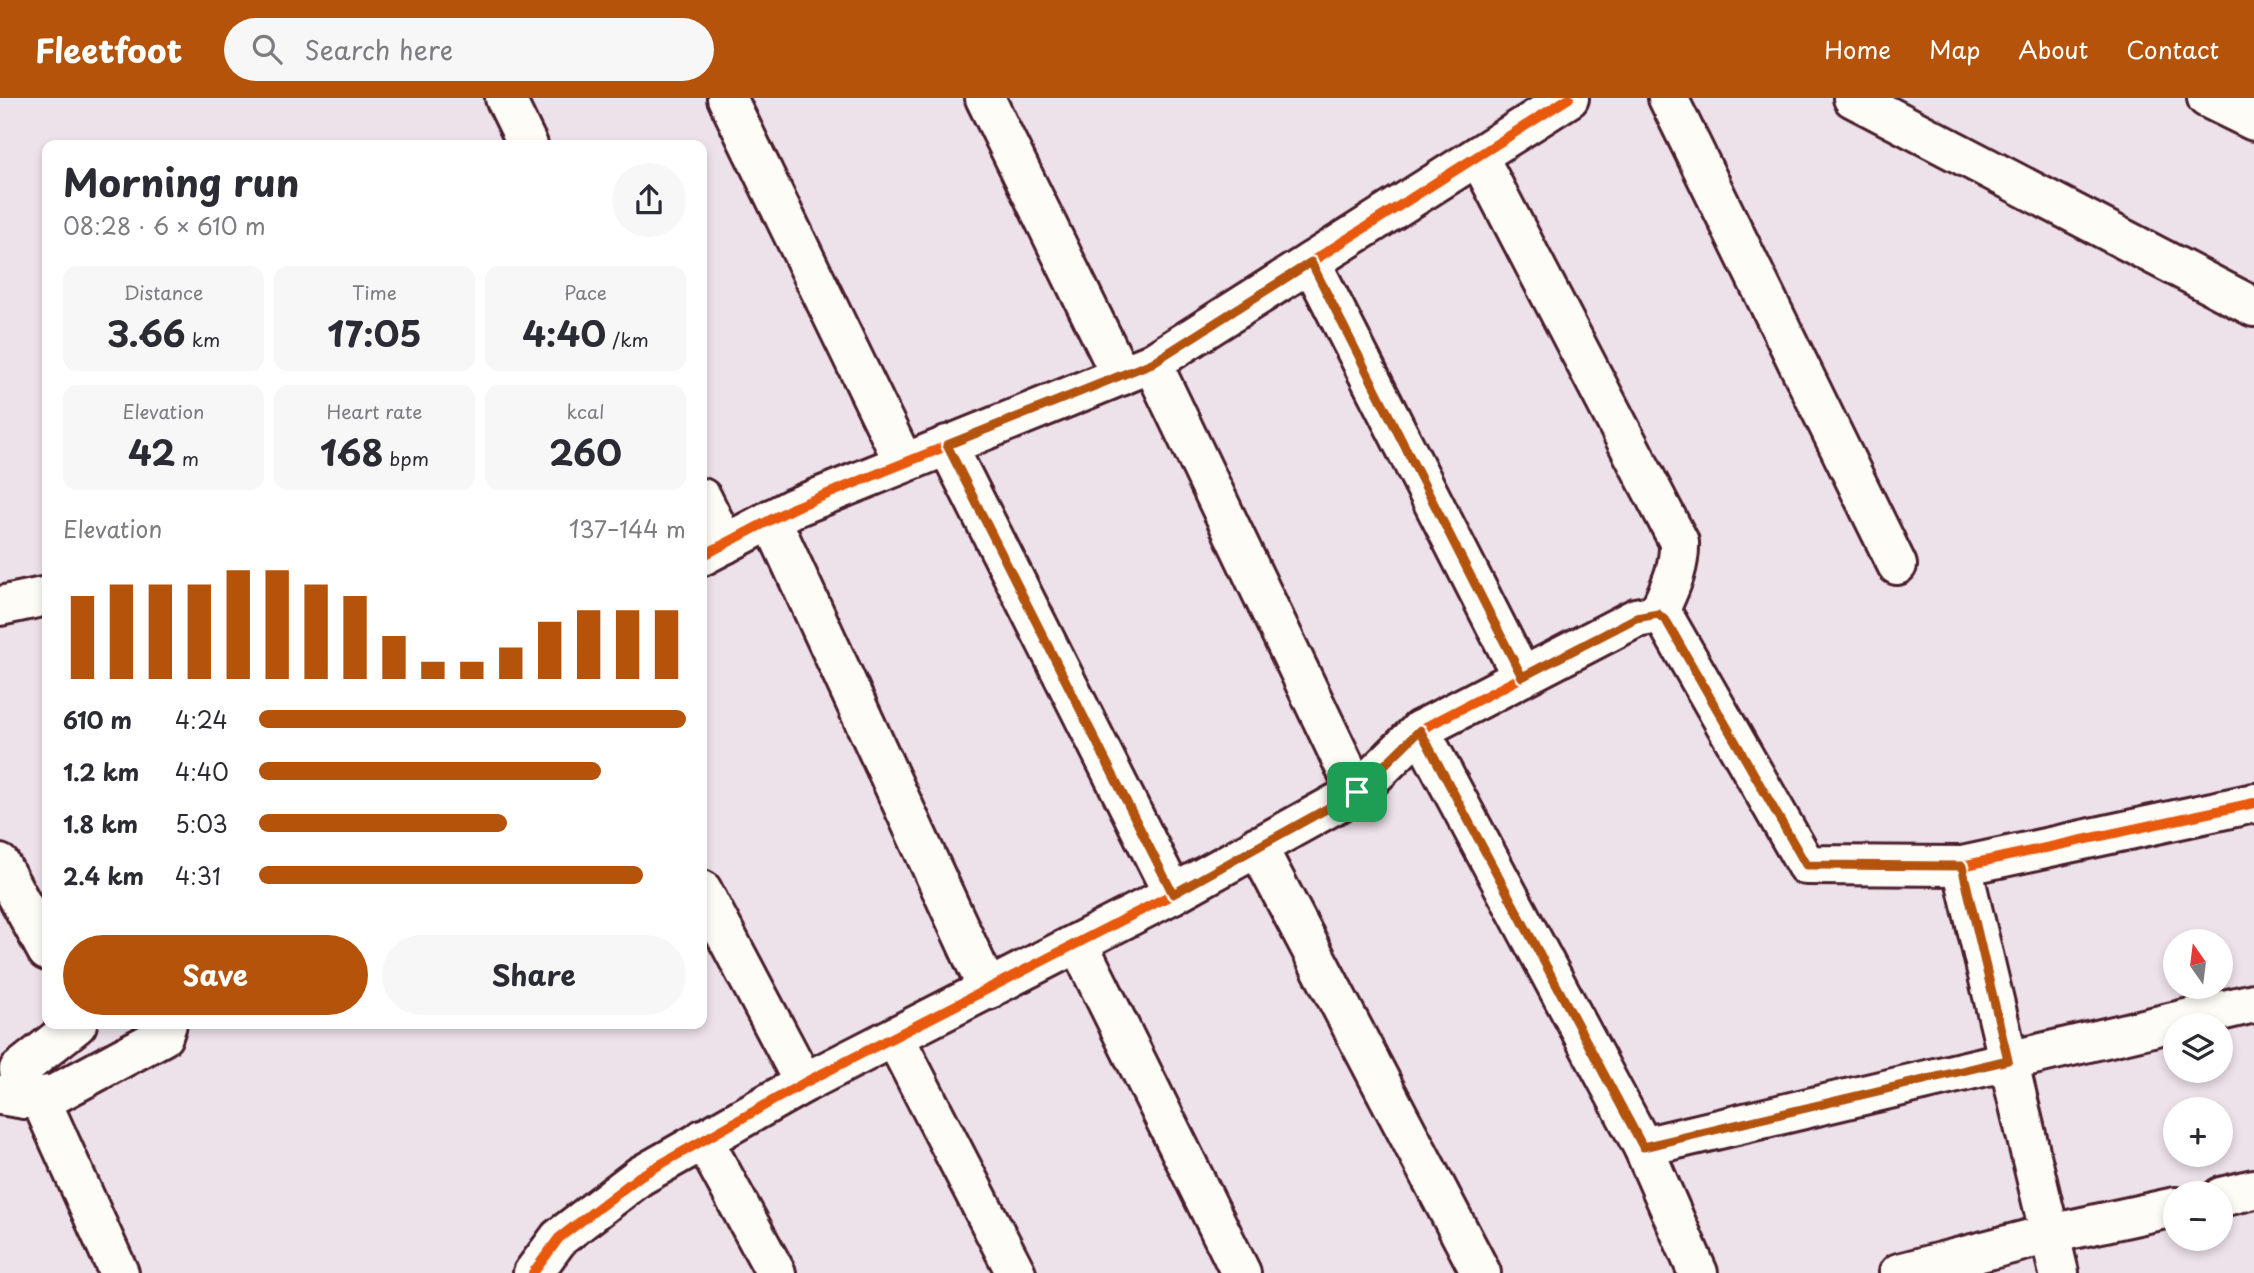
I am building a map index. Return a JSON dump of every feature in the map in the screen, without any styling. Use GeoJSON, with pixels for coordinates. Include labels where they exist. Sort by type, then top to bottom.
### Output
{"type":"FeatureCollection","features":[{"type":"Feature","properties":{"kind":"street"},"geometry":{"type":"LineString","coordinates":[[505,98],[526,140]]}},
{"type":"Feature","properties":{"kind":"street"},"geometry":{"type":"LineString","coordinates":[[727,98],[904,463]]}},
{"type":"Feature","properties":{"kind":"street"},"geometry":{"type":"LineString","coordinates":[[985,98],[1137,370],[1357,792]]}},
{"type":"Feature","properties":{"kind":"street"},"geometry":{"type":"LineString","coordinates":[[707,522],[713,550],[793,508],[1137,370],[1569,98]]}},
{"type":"Feature","properties":{"kind":"street"},"geometry":{"type":"LineString","coordinates":[[1668,98],[1897,565]]}},
{"type":"Feature","properties":{"kind":"street"},"geometry":{"type":"LineString","coordinates":[[1853,98],[2254,307]]}},
{"type":"Feature","properties":{"kind":"street"},"geometry":{"type":"LineString","coordinates":[[2207,98],[2254,121]]}},
{"type":"Feature","properties":{"kind":"street"},"geometry":{"type":"LineString","coordinates":[[1478,156],[1679,542],[1680,559],[1658,614]]}},
{"type":"Feature","properties":{"kind":"street"},"geometry":{"type":"LineString","coordinates":[[1311,262],[1522,677]]}},
{"type":"Feature","properties":{"kind":"street"},"geometry":{"type":"LineString","coordinates":[[947,445],[1173,894]]}},
{"type":"Feature","properties":{"kind":"street"},"geometry":{"type":"LineString","coordinates":[[771,519],[988,989]]}},
{"type":"Feature","properties":{"kind":"street"},"geometry":{"type":"LineString","coordinates":[[0,606],[42,597]]}},
{"type":"Feature","properties":{"kind":"street"},"geometry":{"type":"LineString","coordinates":[[542,1268],[559,1238],[639,1176],[702,1139],[804,1083],[1173,894],[1357,792],[1420,730],[1636,618],[1658,614]]}},
{"type":"Feature","properties":{"kind":"street"},"geometry":{"type":"LineString","coordinates":[[1658,614],[1667,622],[1806,865],[1962,866],[2254,803]]}},
{"type":"Feature","properties":{"kind":"street"},"geometry":{"type":"LineString","coordinates":[[1420,730],[1643,1147],[1698,1273]]}},
{"type":"Feature","properties":{"kind":"street"},"geometry":{"type":"LineString","coordinates":[[1257,846],[1481,1273]]}},
{"type":"Feature","properties":{"kind":"street"},"geometry":{"type":"LineString","coordinates":[[0,864],[42,942]]}},
{"type":"Feature","properties":{"kind":"street"},"geometry":{"type":"LineString","coordinates":[[1962,866],[2059,1273]]}},
{"type":"Feature","properties":{"kind":"street"},"geometry":{"type":"LineString","coordinates":[[707,899],[804,1083]]}},
{"type":"Feature","properties":{"kind":"street"},"geometry":{"type":"LineString","coordinates":[[1078,943],[1241,1273]]}},
{"type":"Feature","properties":{"kind":"street"},"geometry":{"type":"LineString","coordinates":[[1643,1147],[2254,1003]]}},
{"type":"Feature","properties":{"kind":"street"},"geometry":{"type":"LineString","coordinates":[[71,1029],[19,1070],[21,1097],[119,1273]]}},
{"type":"Feature","properties":{"kind":"street"},"geometry":{"type":"LineString","coordinates":[[21,1097],[55,1094],[136,1052],[163,1036],[165,1029]]}},
{"type":"Feature","properties":{"kind":"street"},"geometry":{"type":"LineString","coordinates":[[895,1038],[1016,1273]]}},
{"type":"Feature","properties":{"kind":"street"},"geometry":{"type":"LineString","coordinates":[[702,1139],[776,1273]]}},
{"type":"Feature","properties":{"kind":"street"},"geometry":{"type":"LineString","coordinates":[[2233,1194],[2254,1189]]}},
{"type":"Feature","properties":{"kind":"street"},"geometry":{"type":"LineString","coordinates":[[1899,1273],[2050,1234],[2163,1210]]}},
{"type":"Feature","properties":{"kind":"cycle path"},"geometry":{"type":"LineString","coordinates":[[707,553],[793,508],[1152,363],[1569,98]]}},
{"type":"Feature","properties":{"kind":"cycle path"},"geometry":{"type":"LineString","coordinates":[[533,1273],[559,1238],[640,1176],[804,1083],[1173,894],[1357,792],[1420,730],[1636,618],[1658,614],[1667,622],[1806,865],[1962,866],[2254,803]]}},
{"type":"Feature","properties":{"kind":"route"},"geometry":{"type":"LineString","coordinates":[[1311,262],[1522,677],[1636,618],[1658,614],[1667,622],[1806,865],[1962,866],[2008,1060],[1643,1147],[1420,730],[1357,792],[1173,894],[947,445],[1152,363],[1311,262]]}}]}
